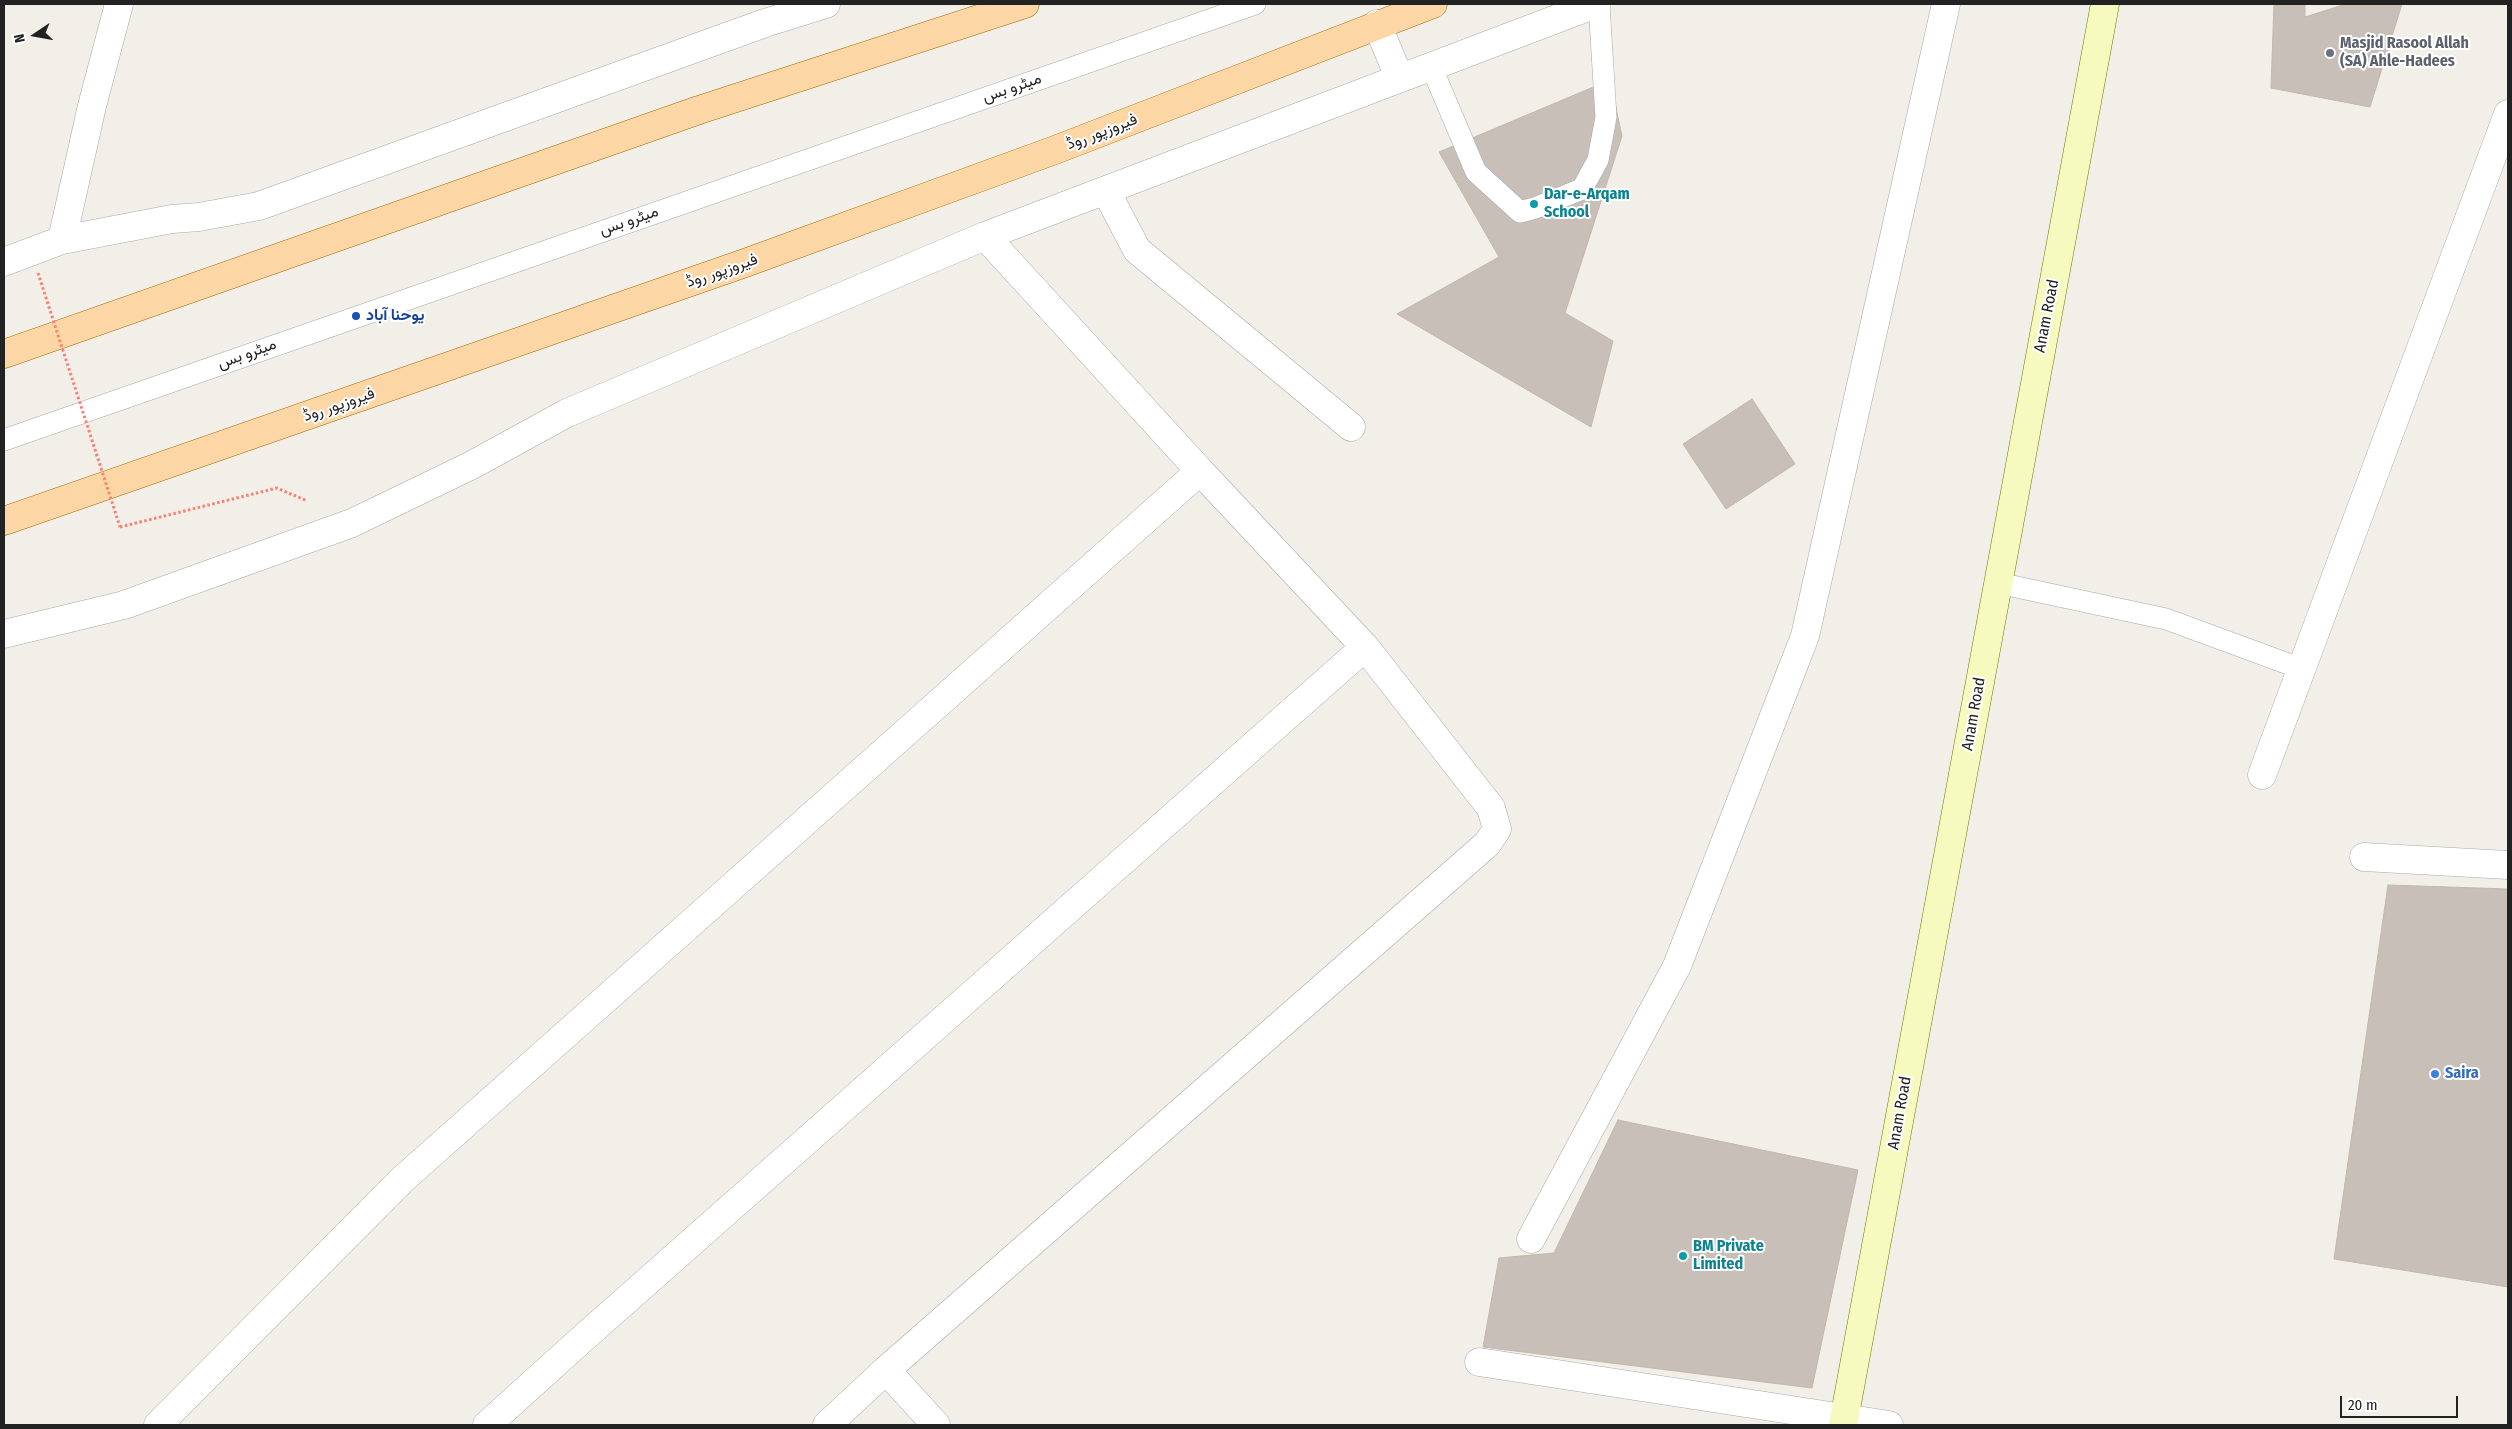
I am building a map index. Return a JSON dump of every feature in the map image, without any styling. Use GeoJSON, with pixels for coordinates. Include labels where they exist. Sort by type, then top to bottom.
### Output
{"type":"FeatureCollection","features":[{"type":"Feature","properties":{"kind":"main road"},"geometry":{"type":"LineString","coordinates":[[4,354],[699,110],[1025,4]]}},
{"type":"Feature","properties":{"kind":"main road","name":"فیروزپور روڈ"},"geometry":{"type":"LineString","coordinates":[[4,521],[754,260],[1064,147],[1377,24],[1433,4]]}},
{"type":"Feature","properties":{"kind":"street"},"geometry":{"type":"LineString","coordinates":[[62,240],[92,106],[119,4]]}},
{"type":"Feature","properties":{"kind":"street"},"geometry":{"type":"LineString","coordinates":[[4,262],[62,240],[172,219],[199,218],[259,206],[767,14],[826,4]]}},
{"type":"Feature","properties":{"kind":"street"},"geometry":{"type":"LineString","coordinates":[[4,634],[124,606],[352,523],[472,465],[567,413],[985,236],[1399,77],[1598,4]]}},
{"type":"Feature","properties":{"kind":"street"},"geometry":{"type":"LineString","coordinates":[[1531,1239],[1677,966],[1805,636],[1946,4]]}},
{"type":"Feature","properties":{"kind":"street","name":"Anam Road"},"geometry":{"type":"LineString","coordinates":[[1843,1421],[2106,4]]}},
{"type":"Feature","properties":{"kind":"street"},"geometry":{"type":"LineString","coordinates":[[1377,24],[1399,77]]}},
{"type":"Feature","properties":{"kind":"street"},"geometry":{"type":"LineString","coordinates":[[2262,775],[2508,114]]}},
{"type":"Feature","properties":{"kind":"street"},"geometry":{"type":"LineString","coordinates":[[1106,191],[1137,250],[1351,427]]}},
{"type":"Feature","properties":{"kind":"street"},"geometry":{"type":"LineString","coordinates":[[827,1425],[886,1370],[1487,844],[1497,829],[1491,808],[1365,647],[1200,471],[985,236]]}},
{"type":"Feature","properties":{"kind":"street"},"geometry":{"type":"LineString","coordinates":[[158,1425],[403,1179],[1200,471]]}},
{"type":"Feature","properties":{"kind":"street"},"geometry":{"type":"LineString","coordinates":[[487,1425],[1365,647]]}},
{"type":"Feature","properties":{"kind":"street"},"geometry":{"type":"LineString","coordinates":[[2364,857],[2508,864]]}},
{"type":"Feature","properties":{"kind":"street"},"geometry":{"type":"LineString","coordinates":[[1479,1362],[1843,1421],[1889,1425]]}},
{"type":"Feature","properties":{"kind":"street"},"geometry":{"type":"LineString","coordinates":[[886,1370],[936,1425]]}},
{"type":"Feature","properties":{"kind":"lane","name":"میٹرو بس"},"geometry":{"type":"LineString","coordinates":[[4,440],[1255,4]]}},
{"type":"Feature","properties":{"kind":"lane"},"geometry":{"type":"LineString","coordinates":[[1431,66],[1476,172],[1520,212],[1536,208],[1582,189],[1598,160],[1606,117],[1598,4]]}},
{"type":"Feature","properties":{"kind":"lane"},"geometry":{"type":"LineString","coordinates":[[1998,583],[2166,619],[2302,669]]}},
{"type":"Feature","properties":{"kind":"path"},"geometry":{"type":"LineString","coordinates":[[38,273],[120,527],[277,488],[352,523]]}},
{"type":"Feature","properties":{"kind":"building","name":"Masjid Rasool Allah (SA) Ahle-Hadees"},"geometry":{"type":"Polygon","coordinates":[[[2274,4],[2305,4],[2305,17],[2346,4],[2402,4],[2370,107],[2271,88],[2274,4]]]}},
{"type":"Feature","properties":{"kind":"building","name":"Dar-e-Arqam School"},"geometry":{"type":"Polygon","coordinates":[[[1610,80],[1622,136],[1565,313],[1613,341],[1591,427],[1397,314],[1499,257],[1439,152],[1610,80]]]}},
{"type":"Feature","properties":{"kind":"building"},"geometry":{"type":"Polygon","coordinates":[[[1752,399],[1795,464],[1726,509],[1683,444],[1752,399]]]}},
{"type":"Feature","properties":{"kind":"building","name":"Saira"},"geometry":{"type":"Polygon","coordinates":[[[2388,885],[2508,889],[2508,1287],[2334,1259],[2388,885]]]}},
{"type":"Feature","properties":{"kind":"building","name":"BM Private Limited"},"geometry":{"type":"Polygon","coordinates":[[[1618,1120],[1858,1170],[1812,1388],[1483,1347],[1499,1258],[1554,1253],[1618,1120]]]}},
{"type":"Feature","properties":{"kind":"place","name":"Masjid Rasool Allah (SA) Ahle-Hadees"},"geometry":{"type":"Point","coordinates":[2330,53]}},
{"type":"Feature","properties":{"kind":"place","name":"Dar-e-Arqam School"},"geometry":{"type":"Point","coordinates":[1534,204]}},
{"type":"Feature","properties":{"kind":"place","name":"یوحنا آباد"},"geometry":{"type":"Point","coordinates":[356,316]}},
{"type":"Feature","properties":{"kind":"place","name":"Saira"},"geometry":{"type":"Point","coordinates":[2435,1074]}},
{"type":"Feature","properties":{"kind":"place","name":"BM Private Limited"},"geometry":{"type":"Point","coordinates":[1683,1256]}}]}
